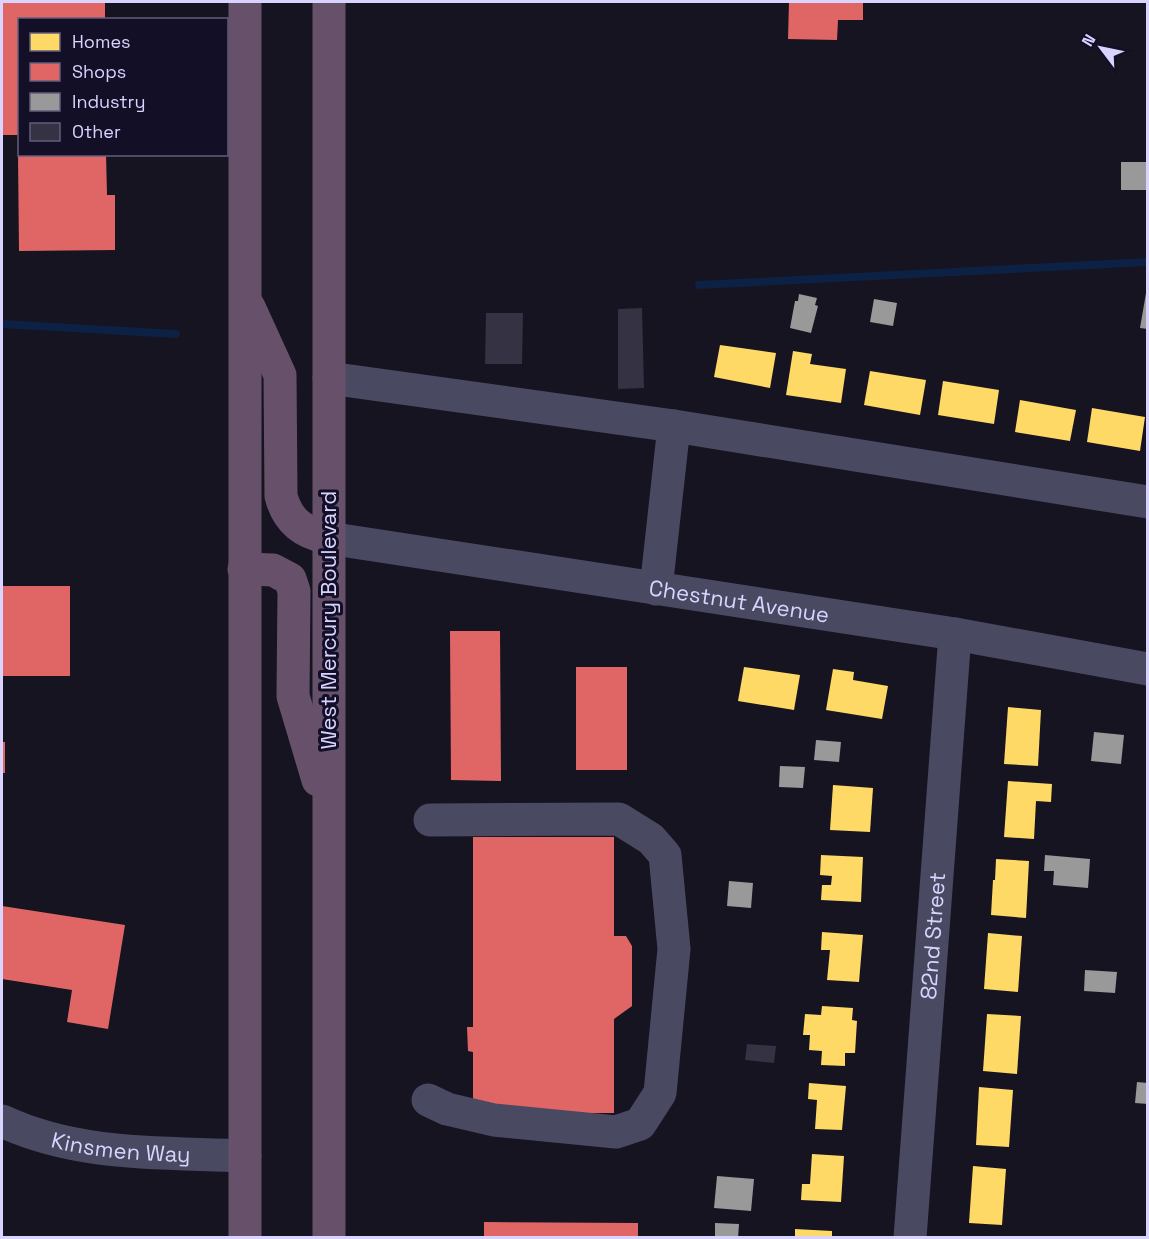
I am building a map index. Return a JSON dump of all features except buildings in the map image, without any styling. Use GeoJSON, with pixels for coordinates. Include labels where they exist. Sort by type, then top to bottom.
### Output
{"type":"FeatureCollection","features":[{"type":"Feature","properties":{"kind":"highway"},"geometry":{"type":"LineString","coordinates":[[245,2],[245,1238]]}},
{"type":"Feature","properties":{"kind":"highway","name":"West Mercury Boulevard"},"geometry":{"type":"LineString","coordinates":[[329,2],[329,1238]]}},
{"type":"Feature","properties":{"kind":"highway"},"geometry":{"type":"LineString","coordinates":[[245,297],[280,375],[281,496],[284,509],[301,528],[328,538]]}},
{"type":"Feature","properties":{"kind":"highway"},"geometry":{"type":"LineString","coordinates":[[244,569],[273,570],[290,579],[294,591],[293,696],[328,816]]}},
{"type":"Feature","properties":{"kind":"street"},"geometry":{"type":"LineString","coordinates":[[329,378],[674,426],[1148,502]]}},
{"type":"Feature","properties":{"kind":"street"},"geometry":{"type":"LineString","coordinates":[[656,589],[674,426]]}},
{"type":"Feature","properties":{"kind":"street","name":"Chestnut Avenue"},"geometry":{"type":"LineString","coordinates":[[328,538],[956,634],[1148,669]]}},
{"type":"Feature","properties":{"kind":"street","name":"82nd Street"},"geometry":{"type":"LineString","coordinates":[[910,1238],[956,634]]}},
{"type":"Feature","properties":{"kind":"street"},"geometry":{"type":"LineString","coordinates":[[428,1100],[447,1109],[494,1120],[616,1132],[640,1124],[660,1093],[674,949],[665,855],[651,839],[619,819],[430,820]]}},
{"type":"Feature","properties":{"kind":"street","name":"Kinsmen Way"},"geometry":{"type":"LineString","coordinates":[[2,1120],[59,1141],[111,1151],[245,1156]]}},
{"type":"Feature","properties":{"kind":"waterway"},"geometry":{"type":"LineString","coordinates":[[699,285],[1148,262]]}},
{"type":"Feature","properties":{"kind":"waterway"},"geometry":{"type":"LineString","coordinates":[[2,324],[176,334]]}}]}
